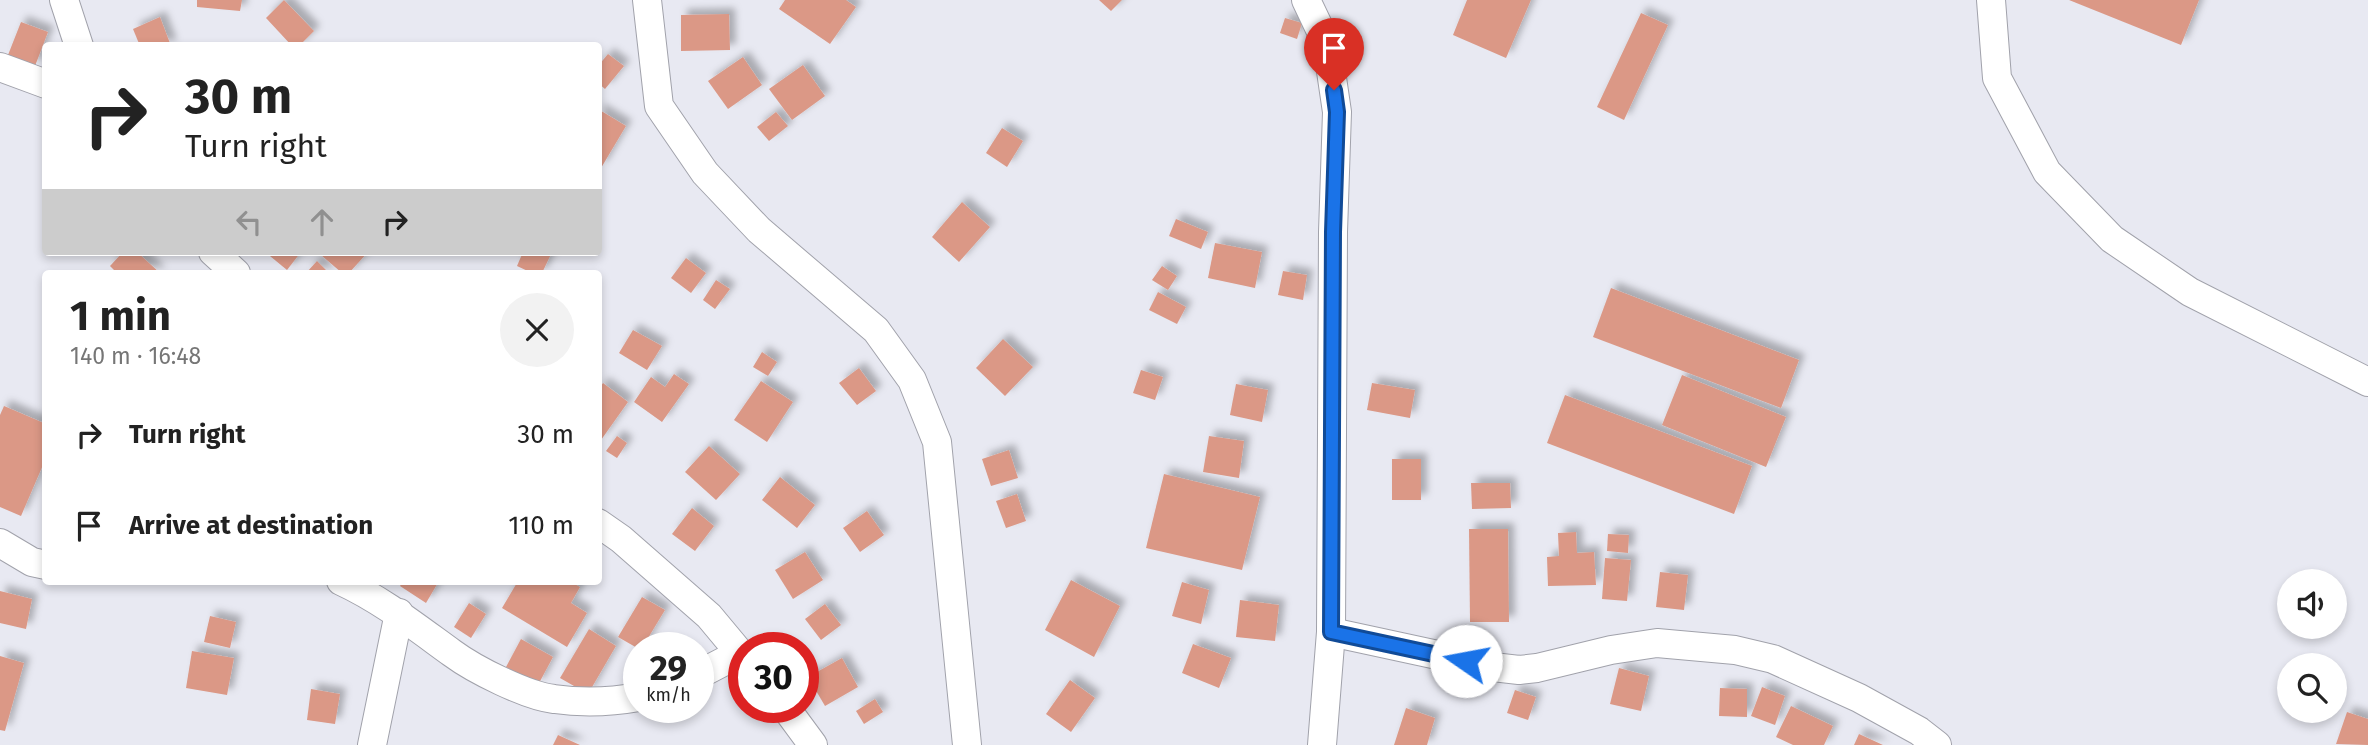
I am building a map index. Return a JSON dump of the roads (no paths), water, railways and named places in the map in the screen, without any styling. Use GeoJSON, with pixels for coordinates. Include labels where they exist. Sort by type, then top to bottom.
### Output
{"type":"FeatureCollection","features":[{"type":"Feature","properties":{"kind":"street"},"geometry":{"type":"LineString","coordinates":[[64,0],[78,42]]}},
{"type":"Feature","properties":{"kind":"street"},"geometry":{"type":"LineString","coordinates":[[647,0],[659,106],[705,173],[759,230],[876,330],[912,380],[937,442],[967,745]]}},
{"type":"Feature","properties":{"kind":"street"},"geometry":{"type":"LineString","coordinates":[[1306,0],[1327,44],[1337,112],[1333,246],[1331,632],[1322,745]]}},
{"type":"Feature","properties":{"kind":"street"},"geometry":{"type":"LineString","coordinates":[[1991,0],[1997,78],[2047,172],[2112,239],[2190,292],[2368,382]]}},
{"type":"Feature","properties":{"kind":"street"},"geometry":{"type":"LineString","coordinates":[[0,67],[42,83]]}},
{"type":"Feature","properties":{"kind":"street"},"geometry":{"type":"LineString","coordinates":[[217,256],[233,270]]}},
{"type":"Feature","properties":{"kind":"street"},"geometry":{"type":"LineString","coordinates":[[602,526],[621,539],[709,616],[728,638]]}},
{"type":"Feature","properties":{"kind":"street"},"geometry":{"type":"LineString","coordinates":[[0,543],[32,562],[42,564]]}},
{"type":"Feature","properties":{"kind":"street"},"geometry":{"type":"LineString","coordinates":[[349,585],[399,614],[455,656],[504,682],[551,699],[612,702],[623,700]]}},
{"type":"Feature","properties":{"kind":"street"},"geometry":{"type":"LineString","coordinates":[[372,745],[399,614]]}},
{"type":"Feature","properties":{"kind":"street"},"geometry":{"type":"LineString","coordinates":[[1331,632],[1518,670],[1537,668],[1611,649],[1657,643],[1735,650],[1773,659],[1859,698],[1919,731],[1937,745]]}},
{"type":"Feature","properties":{"kind":"street"},"geometry":{"type":"LineString","coordinates":[[797,723],[813,745]]}}]}
